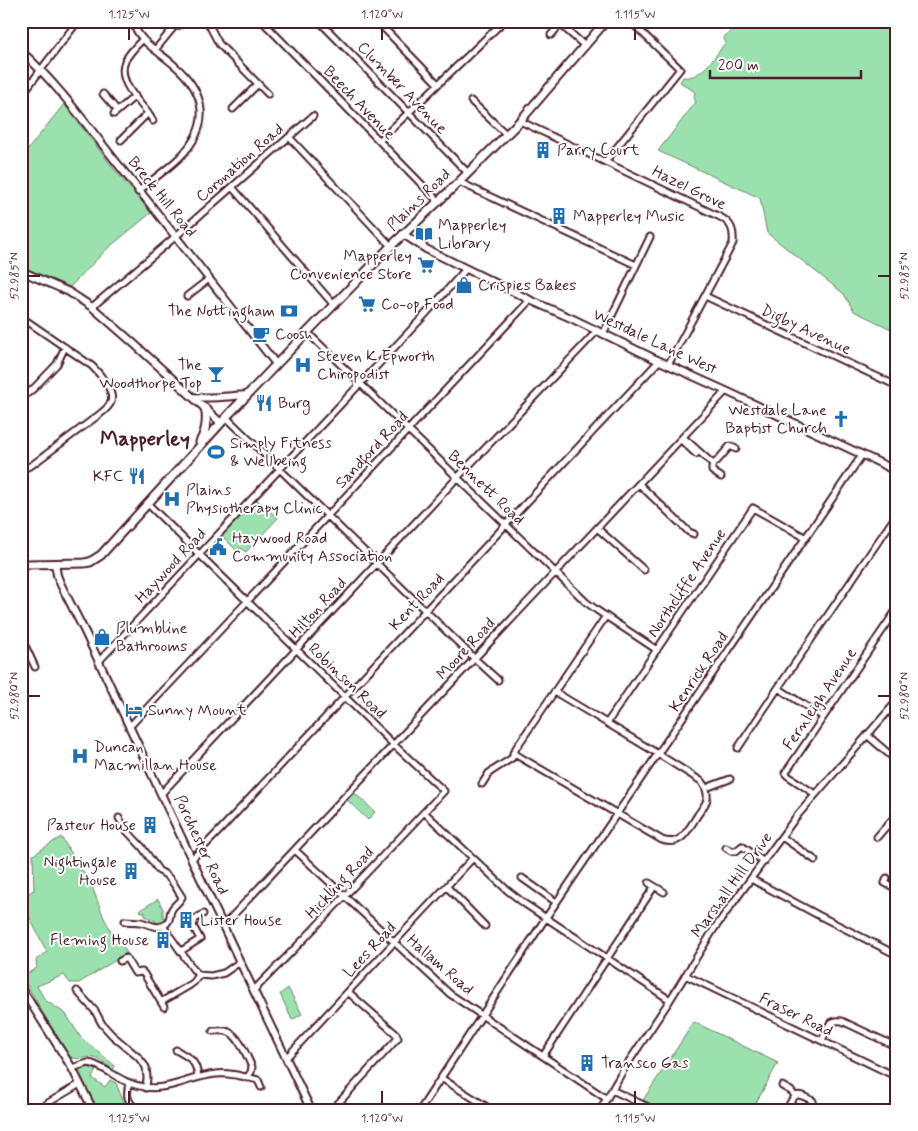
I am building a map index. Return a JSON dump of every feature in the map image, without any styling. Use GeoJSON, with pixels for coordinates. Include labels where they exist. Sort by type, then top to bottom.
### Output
{"type":"FeatureCollection","features":[{"type":"Feature","properties":{"kind":"main road","name":"Plains Road"},"geometry":{"type":"LineString","coordinates":[[21,566],[26,564],[84,563],[96,560],[276,364],[403,234],[507,135],[606,21]]}},
{"type":"Feature","properties":{"kind":"main road"},"geometry":{"type":"LineString","coordinates":[[197,449],[204,435],[207,416],[205,408]]}},
{"type":"Feature","properties":{"kind":"street"},"geometry":{"type":"LineString","coordinates":[[21,96],[78,21]]}},
{"type":"Feature","properties":{"kind":"street"},"geometry":{"type":"LineString","coordinates":[[132,21],[142,40],[174,65],[192,85],[202,108],[201,122],[193,142],[170,166],[138,191]]}},
{"type":"Feature","properties":{"kind":"street"},"geometry":{"type":"LineString","coordinates":[[155,50],[174,27],[190,21]]}},
{"type":"Feature","properties":{"kind":"street"},"geometry":{"type":"LineString","coordinates":[[207,21],[219,44],[268,94]]}},
{"type":"Feature","properties":{"kind":"street","name":"Beech Avenue"},"geometry":{"type":"LineString","coordinates":[[262,21],[438,201]]}},
{"type":"Feature","properties":{"kind":"street","name":"Clumber Avenue"},"geometry":{"type":"LineString","coordinates":[[319,21],[468,173]]}},
{"type":"Feature","properties":{"kind":"street"},"geometry":{"type":"LineString","coordinates":[[376,21],[438,84]]}},
{"type":"Feature","properties":{"kind":"street"},"geometry":{"type":"LineString","coordinates":[[379,141],[504,21]]}},
{"type":"Feature","properties":{"kind":"street"},"geometry":{"type":"LineString","coordinates":[[605,162],[680,68],[630,21]]}},
{"type":"Feature","properties":{"kind":"street"},"geometry":{"type":"LineString","coordinates":[[551,35],[561,23],[585,46]]}},
{"type":"Feature","properties":{"kind":"street"},"geometry":{"type":"LineString","coordinates":[[121,140],[152,115],[127,86],[123,75],[129,54],[142,40]]}},
{"type":"Feature","properties":{"kind":"street","name":"Breck Hill Road"},"geometry":{"type":"LineString","coordinates":[[21,51],[41,70],[276,364]]}},
{"type":"Feature","properties":{"kind":"street"},"geometry":{"type":"LineString","coordinates":[[233,109],[258,84]]}},
{"type":"Feature","properties":{"kind":"street"},"geometry":{"type":"LineString","coordinates":[[103,94],[115,112],[135,96]]}},
{"type":"Feature","properties":{"kind":"street"},"geometry":{"type":"LineString","coordinates":[[471,101],[507,135]]}},
{"type":"Feature","properties":{"kind":"street","name":"Coronation Road"},"geometry":{"type":"LineString","coordinates":[[92,307],[313,116]]}},
{"type":"Feature","properties":{"kind":"street","name":"Hazel Grove"},"geometry":{"type":"LineString","coordinates":[[520,121],[720,217],[730,225],[733,230],[733,243],[668,365]]}},
{"type":"Feature","properties":{"kind":"street"},"geometry":{"type":"LineString","coordinates":[[289,136],[391,246]]}},
{"type":"Feature","properties":{"kind":"street"},"geometry":{"type":"LineString","coordinates":[[459,182],[636,265]]}},
{"type":"Feature","properties":{"kind":"street"},"geometry":{"type":"LineString","coordinates":[[232,186],[334,305]]}},
{"type":"Feature","properties":{"kind":"street","name":"Westdale Lane West"},"geometry":{"type":"LineString","coordinates":[[403,234],[420,246],[530,300],[897,472]]}},
{"type":"Feature","properties":{"kind":"street","name":"Hilton Road"},"geometry":{"type":"LineString","coordinates":[[162,794],[296,648],[457,478],[600,332],[650,236]]}},
{"type":"Feature","properties":{"kind":"street","name":"Haywood Road"},"geometry":{"type":"LineString","coordinates":[[99,662],[466,269]]}},
{"type":"Feature","properties":{"kind":"street"},"geometry":{"type":"LineString","coordinates":[[21,271],[69,292],[92,307],[220,423]]}},
{"type":"Feature","properties":{"kind":"street"},"geometry":{"type":"LineString","coordinates":[[187,296],[209,279]]}},
{"type":"Feature","properties":{"kind":"street","name":"Digby Avenue"},"geometry":{"type":"LineString","coordinates":[[705,296],[897,386]]}},
{"type":"Feature","properties":{"kind":"street","name":"Sandford Road"},"geometry":{"type":"LineString","coordinates":[[130,726],[530,300]]}},
{"type":"Feature","properties":{"kind":"street"},"geometry":{"type":"LineString","coordinates":[[21,317],[92,366],[100,375],[111,394],[111,402],[100,414],[32,465],[21,470]]}},
{"type":"Feature","properties":{"kind":"street","name":"Bennett Road"},"geometry":{"type":"LineString","coordinates":[[307,332],[591,606],[657,650]]}},
{"type":"Feature","properties":{"kind":"street"},"geometry":{"type":"LineString","coordinates":[[21,399],[57,364],[65,347]]}},
{"type":"Feature","properties":{"kind":"street","name":"Kent Road"},"geometry":{"type":"LineString","coordinates":[[192,859],[659,361]]}},
{"type":"Feature","properties":{"kind":"street","name":"Moore Road"},"geometry":{"type":"LineString","coordinates":[[223,926],[726,391]]}},
{"type":"Feature","properties":{"kind":"street"},"geometry":{"type":"LineString","coordinates":[[193,397],[247,395]]}},
{"type":"Feature","properties":{"kind":"street"},"geometry":{"type":"LineString","coordinates":[[226,417],[498,680]]}},
{"type":"Feature","properties":{"kind":"street"},"geometry":{"type":"LineString","coordinates":[[682,439],[696,454]]}},
{"type":"Feature","properties":{"kind":"street"},"geometry":{"type":"LineString","coordinates":[[682,439],[713,464]]}},
{"type":"Feature","properties":{"kind":"street"},"geometry":{"type":"LineString","coordinates":[[720,477],[712,471],[713,464],[730,446],[736,449]]}},
{"type":"Feature","properties":{"kind":"street","name":"Kenrick Road"},"geometry":{"type":"LineString","coordinates":[[420,1110],[556,902],[862,455]]}},
{"type":"Feature","properties":{"kind":"street"},"geometry":{"type":"LineString","coordinates":[[888,468],[897,455]]}},
{"type":"Feature","properties":{"kind":"street"},"geometry":{"type":"LineString","coordinates":[[639,484],[689,532],[694,534]]}},
{"type":"Feature","properties":{"kind":"street","name":"Robinson Road"},"geometry":{"type":"LineString","coordinates":[[148,504],[444,791]]}},
{"type":"Feature","properties":{"kind":"street","name":"Northcliffe Avenue"},"geometry":{"type":"LineString","coordinates":[[607,723],[753,508],[806,538]]}},
{"type":"Feature","properties":{"kind":"street"},"geometry":{"type":"LineString","coordinates":[[738,748],[897,514]]}},
{"type":"Feature","properties":{"kind":"street"},"geometry":{"type":"LineString","coordinates":[[597,528],[644,570]]}},
{"type":"Feature","properties":{"kind":"street","name":"Porchester Road"},"geometry":{"type":"LineString","coordinates":[[55,564],[61,585],[75,610],[311,1110]]}},
{"type":"Feature","properties":{"kind":"street","name":"Fernleigh Avenue"},"geometry":{"type":"LineString","coordinates":[[815,794],[785,773],[897,609]]}},
{"type":"Feature","properties":{"kind":"street"},"geometry":{"type":"LineString","coordinates":[[482,784],[489,774],[512,758],[513,753],[606,616]]}},
{"type":"Feature","properties":{"kind":"street"},"geometry":{"type":"LineString","coordinates":[[21,637],[35,667]]}},
{"type":"Feature","properties":{"kind":"street"},"geometry":{"type":"LineString","coordinates":[[778,688],[823,717]]}},
{"type":"Feature","properties":{"kind":"street"},"geometry":{"type":"LineString","coordinates":[[513,753],[662,840],[676,841],[686,833],[706,801],[706,788],[701,781],[555,692]]}},
{"type":"Feature","properties":{"kind":"street","name":"Marshall Hill Drive"},"geometry":{"type":"LineString","coordinates":[[600,1110],[624,1069],[714,929],[796,817],[897,701]]}},
{"type":"Feature","properties":{"kind":"street"},"geometry":{"type":"LineString","coordinates":[[867,735],[897,761]]}},
{"type":"Feature","properties":{"kind":"street"},"geometry":{"type":"LineString","coordinates":[[706,788],[730,778]]}},
{"type":"Feature","properties":{"kind":"street","name":"Hickling Road"},"geometry":{"type":"LineString","coordinates":[[254,990],[444,791]]}},
{"type":"Feature","properties":{"kind":"street"},"geometry":{"type":"LineString","coordinates":[[424,812],[507,890],[670,1000]]}},
{"type":"Feature","properties":{"kind":"street"},"geometry":{"type":"LineString","coordinates":[[877,837],[897,814]]}},
{"type":"Feature","properties":{"kind":"street"},"geometry":{"type":"LineString","coordinates":[[119,818],[122,827],[142,847],[159,871],[163,872],[172,882],[182,897],[179,903],[171,910],[169,920],[164,926]]}},
{"type":"Feature","properties":{"kind":"street"},"geometry":{"type":"LineString","coordinates":[[782,837],[815,860]]}},
{"type":"Feature","properties":{"kind":"street"},"geometry":{"type":"LineString","coordinates":[[726,848],[730,851],[736,851],[742,846],[764,862]]}},
{"type":"Feature","properties":{"kind":"street","name":"Hallam Road"},"geometry":{"type":"LineString","coordinates":[[295,850],[450,994],[607,1099]]}},
{"type":"Feature","properties":{"kind":"street","name":"Lees Road"},"geometry":{"type":"LineString","coordinates":[[286,1058],[473,858]]}},
{"type":"Feature","properties":{"kind":"street"},"geometry":{"type":"LineString","coordinates":[[522,878],[556,902]]}},
{"type":"Feature","properties":{"kind":"street"},"geometry":{"type":"LineString","coordinates":[[887,878],[885,883],[897,889]]}},
{"type":"Feature","properties":{"kind":"street"},"geometry":{"type":"LineString","coordinates":[[751,879],[897,955]]}},
{"type":"Feature","properties":{"kind":"street"},"geometry":{"type":"LineString","coordinates":[[543,1056],[608,958],[652,885],[664,892]]}},
{"type":"Feature","properties":{"kind":"street"},"geometry":{"type":"LineString","coordinates":[[447,887],[485,926]]}},
{"type":"Feature","properties":{"kind":"street"},"geometry":{"type":"LineString","coordinates":[[181,951],[200,939],[193,926],[195,919],[203,914]]}},
{"type":"Feature","properties":{"kind":"street"},"geometry":{"type":"LineString","coordinates":[[125,921],[164,926]]}},
{"type":"Feature","properties":{"kind":"street"},"geometry":{"type":"LineString","coordinates":[[164,926],[193,969],[199,974],[205,976],[218,975],[240,962]]}},
{"type":"Feature","properties":{"kind":"street"},"geometry":{"type":"LineString","coordinates":[[120,961],[126,958],[135,973],[142,972],[144,974],[163,1004],[190,985],[199,974]]}},
{"type":"Feature","properties":{"kind":"street","name":"Fraser Road"},"geometry":{"type":"LineString","coordinates":[[685,975],[897,1077]]}},
{"type":"Feature","properties":{"kind":"street"},"geometry":{"type":"LineString","coordinates":[[21,988],[72,1068],[93,1110]]}},
{"type":"Feature","properties":{"kind":"street"},"geometry":{"type":"LineString","coordinates":[[78,991],[95,1011],[102,1024],[138,1057],[146,1067],[146,1088]]}},
{"type":"Feature","properties":{"kind":"street"},"geometry":{"type":"LineString","coordinates":[[332,1110],[398,1038],[396,1034],[348,992]]}},
{"type":"Feature","properties":{"kind":"street"},"geometry":{"type":"LineString","coordinates":[[822,1041],[830,1023],[842,1020],[897,1047]]}},
{"type":"Feature","properties":{"kind":"street"},"geometry":{"type":"LineString","coordinates":[[213,1030],[223,1028],[236,1037],[252,1067],[247,1078]]}},
{"type":"Feature","properties":{"kind":"street"},"geometry":{"type":"LineString","coordinates":[[176,1050],[192,1060],[197,1068],[198,1077]]}},
{"type":"Feature","properties":{"kind":"street"},"geometry":{"type":"LineString","coordinates":[[72,1068],[88,1063],[93,1064],[129,1083],[146,1088],[171,1085],[198,1077],[217,1074],[258,1080],[261,1087]]}},
{"type":"Feature","properties":{"kind":"street"},"geometry":{"type":"LineString","coordinates":[[441,1078],[492,1110]]}},
{"type":"Feature","properties":{"kind":"street"},"geometry":{"type":"LineString","coordinates":[[129,1083],[127,1096],[137,1110]]}},
{"type":"Feature","properties":{"kind":"street"},"geometry":{"type":"LineString","coordinates":[[36,1110],[80,1084]]}},
{"type":"Feature","properties":{"kind":"street"},"geometry":{"type":"LineString","coordinates":[[782,1086],[791,1091],[795,1096]]}},
{"type":"Feature","properties":{"kind":"street"},"geometry":{"type":"LineString","coordinates":[[612,1090],[654,1110]]}},
{"type":"Feature","properties":{"kind":"street"},"geometry":{"type":"LineString","coordinates":[[787,1110],[795,1096],[802,1095],[814,1101]]}},
{"type":"Feature","properties":{"kind":"green space"},"geometry":{"type":"Polygon","coordinates":[[[741,21],[897,21],[897,332],[854,311],[844,294],[767,233],[760,198],[658,151],[696,102],[694,98],[695,92],[680,82],[683,77],[690,77],[708,65],[726,42],[723,38],[741,21]]]}},
{"type":"Feature","properties":{"kind":"green space"},"geometry":{"type":"Polygon","coordinates":[[[64,104],[151,213],[107,249],[70,287],[21,266],[21,158],[64,104]]]}},
{"type":"Feature","properties":{"kind":"green space"},"geometry":{"type":"Polygon","coordinates":[[[256,499],[278,518],[246,552],[240,548],[237,551],[221,535],[256,499]]]}},
{"type":"Feature","properties":{"kind":"green space"},"geometry":{"type":"Polygon","coordinates":[[[354,792],[375,812],[368,820],[347,800],[354,792]]]}},
{"type":"Feature","properties":{"kind":"green space"},"geometry":{"type":"Polygon","coordinates":[[[61,837],[91,884],[104,918],[116,940],[120,941],[127,953],[79,983],[70,983],[64,975],[37,986],[45,1000],[66,1014],[81,1038],[115,1066],[113,1070],[95,1058],[77,1059],[70,1057],[22,976],[37,968],[36,960],[47,952],[21,901],[21,897],[34,890],[33,855],[61,837]]]}},
{"type":"Feature","properties":{"kind":"green space"},"geometry":{"type":"Polygon","coordinates":[[[158,899],[163,909],[163,917],[166,918],[158,924],[156,921],[145,916],[145,912],[140,910],[158,899]]]}},
{"type":"Feature","properties":{"kind":"green space"},"geometry":{"type":"Polygon","coordinates":[[[288,988],[302,1014],[292,1020],[280,994],[288,988]]]}},
{"type":"Feature","properties":{"kind":"green space"},"geometry":{"type":"Polygon","coordinates":[[[694,1022],[778,1063],[752,1110],[664,1110],[643,1100],[694,1022]]]}},
{"type":"Feature","properties":{"kind":"green space"},"geometry":{"type":"Polygon","coordinates":[[[88,1067],[96,1070],[92,1078],[105,1087],[110,1080],[116,1083],[124,1103],[119,1110],[96,1110],[78,1075],[79,1072],[88,1067]]]}},
{"type":"Feature","properties":{"kind":"place","name":"Parry Court"},"geometry":{"type":"Point","coordinates":[543,150]}},
{"type":"Feature","properties":{"kind":"place","name":"Mapperley Music"},"geometry":{"type":"Point","coordinates":[559,216]}},
{"type":"Feature","properties":{"kind":"place","name":"Mapperley Library"},"geometry":{"type":"Point","coordinates":[424,234]}},
{"type":"Feature","properties":{"kind":"place","name":"Mapperley Convenience Store"},"geometry":{"type":"Point","coordinates":[426,265]}},
{"type":"Feature","properties":{"kind":"place","name":"Crispies Bakes"},"geometry":{"type":"Point","coordinates":[464,285]}},
{"type":"Feature","properties":{"kind":"place","name":"Co-op Food"},"geometry":{"type":"Point","coordinates":[367,304]}},
{"type":"Feature","properties":{"kind":"place","name":"The Nottingham"},"geometry":{"type":"Point","coordinates":[289,311]}},
{"type":"Feature","properties":{"kind":"place","name":"Coosh"},"geometry":{"type":"Point","coordinates":[261,334]}},
{"type":"Feature","properties":{"kind":"place","name":"Steven K Epworth Chiropodist"},"geometry":{"type":"Point","coordinates":[303,365]}},
{"type":"Feature","properties":{"kind":"place","name":"The Woodthorpe Top"},"geometry":{"type":"Point","coordinates":[216,374]}},
{"type":"Feature","properties":{"kind":"place","name":"Burg"},"geometry":{"type":"Point","coordinates":[264,403]}},
{"type":"Feature","properties":{"kind":"place","name":"Westdale Lane Baptist Church"},"geometry":{"type":"Point","coordinates":[841,419]}},
{"type":"Feature","properties":{"kind":"place","name":"Simply Fitness & Wellbeing"},"geometry":{"type":"Point","coordinates":[216,452]}},
{"type":"Feature","properties":{"kind":"place","name":"KFC"},"geometry":{"type":"Point","coordinates":[137,476]}},
{"type":"Feature","properties":{"kind":"place","name":"Plains Physiotherapy Clinic"},"geometry":{"type":"Point","coordinates":[172,499]}},
{"type":"Feature","properties":{"kind":"place","name":"Haywood Road Community Association"},"geometry":{"type":"Point","coordinates":[218,547]}},
{"type":"Feature","properties":{"kind":"place","name":"Plumbline Bathrooms"},"geometry":{"type":"Point","coordinates":[102,637]}},
{"type":"Feature","properties":{"kind":"place","name":"Sunny Mount"},"geometry":{"type":"Point","coordinates":[134,710]}},
{"type":"Feature","properties":{"kind":"place","name":"Duncan Macmillan House"},"geometry":{"type":"Point","coordinates":[80,756]}},
{"type":"Feature","properties":{"kind":"place","name":"Pasteur House"},"geometry":{"type":"Point","coordinates":[150,825]}},
{"type":"Feature","properties":{"kind":"place","name":"Nightingale House"},"geometry":{"type":"Point","coordinates":[131,871]}},
{"type":"Feature","properties":{"kind":"place","name":"Lister House"},"geometry":{"type":"Point","coordinates":[186,920]}},
{"type":"Feature","properties":{"kind":"place","name":"Fleming House"},"geometry":{"type":"Point","coordinates":[163,940]}},
{"type":"Feature","properties":{"kind":"place","name":"Transco Gas"},"geometry":{"type":"Point","coordinates":[587,1063]}},
{"type":"Feature","properties":{"kind":"district","name":"Mapperley"},"geometry":{"type":"Point","coordinates":[145,439]}}]}
